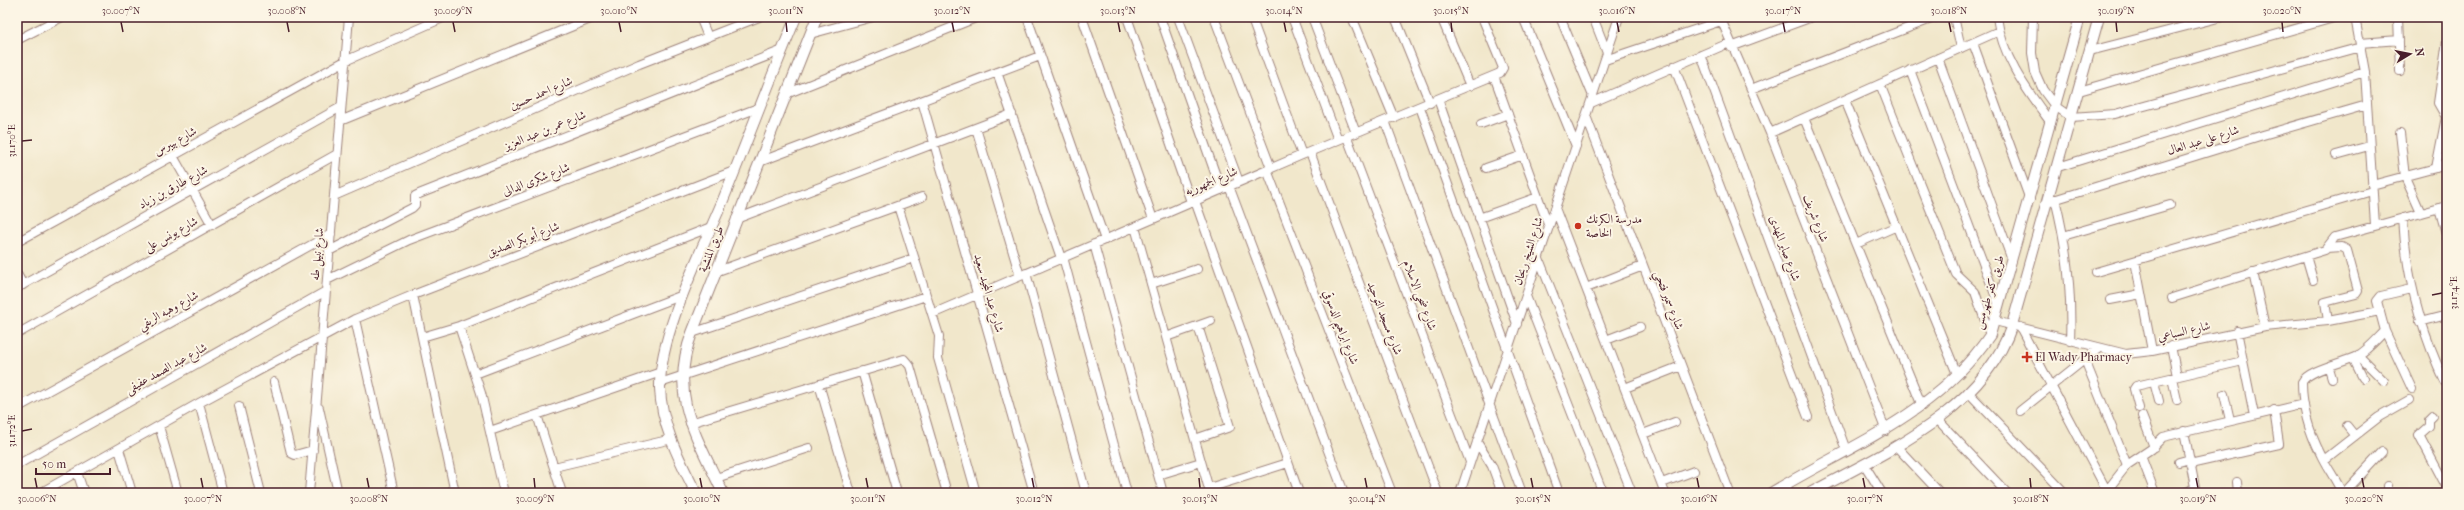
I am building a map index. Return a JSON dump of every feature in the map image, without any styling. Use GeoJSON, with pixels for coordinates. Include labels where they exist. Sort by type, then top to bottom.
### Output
{"type":"FeatureCollection","features":[{"type":"Feature","properties":{"kind":"street"},"geometry":{"type":"LineString","coordinates":[[17,40],[52,19],[62,17]]}},
{"type":"Feature","properties":{"kind":"street","name":"شارع نبيل طه"},"geometry":{"type":"LineString","coordinates":[[310,493],[349,17]]}},
{"type":"Feature","properties":{"kind":"street","name":"شارع بيبرس"},"geometry":{"type":"LineString","coordinates":[[17,242],[345,61],[445,17]]}},
{"type":"Feature","properties":{"kind":"street"},"geometry":{"type":"LineString","coordinates":[[340,121],[595,17]]}},
{"type":"Feature","properties":{"kind":"street"},"geometry":{"type":"LineString","coordinates":[[700,17],[708,37]]}},
{"type":"Feature","properties":{"kind":"street","name":"شارع احمد حسين"},"geometry":{"type":"LineString","coordinates":[[334,196],[632,67],[759,17]]}},
{"type":"Feature","properties":{"kind":"street","name":"طريق المنشية"},"geometry":{"type":"LineString","coordinates":[[693,492],[663,412],[660,383],[665,349],[683,295],[796,17]]}},
{"type":"Feature","properties":{"kind":"street","name":"طريق المنشية"},"geometry":{"type":"LineString","coordinates":[[723,493],[690,423],[684,400],[682,377],[686,347],[817,17]]}},
{"type":"Feature","properties":{"kind":"street"},"geometry":{"type":"LineString","coordinates":[[810,34],[873,17]]}},
{"type":"Feature","properties":{"kind":"street"},"geometry":{"type":"LineString","coordinates":[[786,94],[978,17]]}},
{"type":"Feature","properties":{"kind":"street"},"geometry":{"type":"LineString","coordinates":[[1027,17],[1105,240]]}},
{"type":"Feature","properties":{"kind":"street"},"geometry":{"type":"LineString","coordinates":[[1082,17],[1153,219]]}},
{"type":"Feature","properties":{"kind":"street"},"geometry":{"type":"LineString","coordinates":[[1127,17],[1299,493]]}},
{"type":"Feature","properties":{"kind":"street"},"geometry":{"type":"LineString","coordinates":[[1160,17],[1344,493]]}},
{"type":"Feature","properties":{"kind":"street"},"geometry":{"type":"LineString","coordinates":[[1178,17],[1239,182]]}},
{"type":"Feature","properties":{"kind":"street","name":"شارع ابراهيم الدسوقي"},"geometry":{"type":"LineString","coordinates":[[1214,17],[1269,169],[1392,493]]}},
{"type":"Feature","properties":{"kind":"street","name":"شارع مسجد التوحيد"},"geometry":{"type":"LineString","coordinates":[[1251,17],[1306,153],[1438,493]]}},
{"type":"Feature","properties":{"kind":"street"},"geometry":{"type":"LineString","coordinates":[[1292,17],[1338,140]]}},
{"type":"Feature","properties":{"kind":"street"},"geometry":{"type":"LineString","coordinates":[[1312,17],[1356,133]]}},
{"type":"Feature","properties":{"kind":"street"},"geometry":{"type":"LineString","coordinates":[[1352,17],[1394,118]]}},
{"type":"Feature","properties":{"kind":"street"},"geometry":{"type":"LineString","coordinates":[[1395,17],[1434,101],[1480,218],[1517,324]]}},
{"type":"Feature","properties":{"kind":"street"},"geometry":{"type":"LineString","coordinates":[[1441,17],[1470,86]]}},
{"type":"Feature","properties":{"kind":"street"},"geometry":{"type":"LineString","coordinates":[[1482,17],[1502,68],[1497,74],[1508,114],[1549,227]]}},
{"type":"Feature","properties":{"kind":"street"},"geometry":{"type":"LineString","coordinates":[[1523,17],[1576,146]]}},
{"type":"Feature","properties":{"kind":"street"},"geometry":{"type":"LineString","coordinates":[[1560,17],[1592,99],[1701,55],[1812,17]]}},
{"type":"Feature","properties":{"kind":"street"},"geometry":{"type":"LineString","coordinates":[[1593,17],[1606,56],[1720,19]]}},
{"type":"Feature","properties":{"kind":"street","name":"شارع الشيخ ريحان"},"geometry":{"type":"LineString","coordinates":[[1461,492],[1619,17]]}},
{"type":"Feature","properties":{"kind":"street"},"geometry":{"type":"LineString","coordinates":[[1751,89],[1936,17]]}},
{"type":"Feature","properties":{"kind":"street"},"geometry":{"type":"LineString","coordinates":[[1954,17],[1960,48]]}},
{"type":"Feature","properties":{"kind":"street"},"geometry":{"type":"LineString","coordinates":[[1997,17],[1999,31],[2012,66],[2051,123]]}},
{"type":"Feature","properties":{"kind":"street"},"geometry":{"type":"LineString","coordinates":[[2033,17],[2032,53],[2035,72],[2043,90],[2055,106],[2071,117],[2115,114],[2361,45],[2399,40]]}},
{"type":"Feature","properties":{"kind":"street","name":"طريق كفر طهرمس"},"geometry":{"type":"LineString","coordinates":[[1771,493],[1787,489],[1846,450],[1886,431],[1936,396],[1990,335],[2000,307],[2080,17]]}},
{"type":"Feature","properties":{"kind":"street"},"geometry":{"type":"LineString","coordinates":[[1810,493],[1896,446],[1937,419],[1968,392],[1993,365],[2001,352],[2016,326],[2099,17]]}},
{"type":"Feature","properties":{"kind":"street"},"geometry":{"type":"LineString","coordinates":[[2090,51],[2222,17]]}},
{"type":"Feature","properties":{"kind":"street"},"geometry":{"type":"LineString","coordinates":[[2079,91],[2337,17]]}},
{"type":"Feature","properties":{"kind":"street"},"geometry":{"type":"LineString","coordinates":[[2355,17],[2365,72],[2375,225]]}},
{"type":"Feature","properties":{"kind":"street"},"geometry":{"type":"LineString","coordinates":[[2398,17],[2400,71]]}},
{"type":"Feature","properties":{"kind":"street","name":"شارع شريف"},"geometry":{"type":"LineString","coordinates":[[1720,19],[1730,45],[1770,133],[1886,431]]}},
{"type":"Feature","properties":{"kind":"street"},"geometry":{"type":"LineString","coordinates":[[1770,133],[1999,31]]}},
{"type":"Feature","properties":{"kind":"street"},"geometry":{"type":"LineString","coordinates":[[2436,168],[2446,117],[2446,113],[2443,108],[2447,41]]}},
{"type":"Feature","properties":{"kind":"street"},"geometry":{"type":"LineString","coordinates":[[1972,43],[2030,200]]}},
{"type":"Feature","properties":{"kind":"street","name":"شارع عمر بن عبد العزيز"},"geometry":{"type":"LineString","coordinates":[[330,251],[412,208],[415,205],[415,198],[419,194],[783,50]]}},
{"type":"Feature","properties":{"kind":"street","name":"شارع صابر المهدى"},"geometry":{"type":"LineString","coordinates":[[1701,55],[1846,450]]}},
{"type":"Feature","properties":{"kind":"street"},"geometry":{"type":"LineString","coordinates":[[759,162],[1040,56]]}},
{"type":"Feature","properties":{"kind":"street"},"geometry":{"type":"LineString","coordinates":[[1938,58],[2013,261]]}},
{"type":"Feature","properties":{"kind":"street"},"geometry":{"type":"LineString","coordinates":[[1674,66],[1808,417]]}},
{"type":"Feature","properties":{"kind":"street"},"geometry":{"type":"LineString","coordinates":[[1910,70],[2000,307]]}},
{"type":"Feature","properties":{"kind":"street"},"geometry":{"type":"LineString","coordinates":[[997,72],[1062,258],[1127,493]]}},
{"type":"Feature","properties":{"kind":"street"},"geometry":{"type":"LineString","coordinates":[[2058,167],[2365,72]]}},
{"type":"Feature","properties":{"kind":"street","name":"شارع الجمهوريه"},"geometry":{"type":"LineString","coordinates":[[932,314],[1306,153],[1394,118],[1497,74]]}},
{"type":"Feature","properties":{"kind":"street"},"geometry":{"type":"LineString","coordinates":[[1880,84],[1956,274],[1974,292],[1990,335]]}},
{"type":"Feature","properties":{"kind":"street","name":"شارع عبد المجيد سعيد"},"geometry":{"type":"LineString","coordinates":[[922,100],[1034,493]]}},
{"type":"Feature","properties":{"kind":"street"},"geometry":{"type":"LineString","coordinates":[[1845,100],[1957,374]]}},
{"type":"Feature","properties":{"kind":"street","name":"شارع على عبد العال"},"geometry":{"type":"LineString","coordinates":[[2051,200],[2255,137],[2367,105]]}},
{"type":"Feature","properties":{"kind":"street","name":"شارع طارق بن زياد"},"geometry":{"type":"LineString","coordinates":[[20,286],[341,107]]}},
{"type":"Feature","properties":{"kind":"street"},"geometry":{"type":"LineString","coordinates":[[1420,107],[1507,353],[1559,493]]}},
{"type":"Feature","properties":{"kind":"street","name":"شارع شكرى الدالى"},"geometry":{"type":"LineString","coordinates":[[327,280],[409,240],[758,108]]}},
{"type":"Feature","properties":{"kind":"street"},"geometry":{"type":"LineString","coordinates":[[736,219],[1012,114]]}},
{"type":"Feature","properties":{"kind":"street"},"geometry":{"type":"LineString","coordinates":[[1481,124],[1508,114]]}},
{"type":"Feature","properties":{"kind":"street","name":"شارع سمير فتحي"},"geometry":{"type":"LineString","coordinates":[[1586,116],[1730,493]]}},
{"type":"Feature","properties":{"kind":"street"},"geometry":{"type":"LineString","coordinates":[[1804,118],[1922,406]]}},
{"type":"Feature","properties":{"kind":"street"},"geometry":{"type":"LineString","coordinates":[[1386,121],[1522,493]]}},
{"type":"Feature","properties":{"kind":"street"},"geometry":{"type":"LineString","coordinates":[[976,128],[1023,275],[1086,493]]}},
{"type":"Feature","properties":{"kind":"street"},"geometry":{"type":"LineString","coordinates":[[2400,133],[2405,177],[2421,213]]}},
{"type":"Feature","properties":{"kind":"street","name":"شارع ضحي الاسلام"},"geometry":{"type":"LineString","coordinates":[[1346,137],[1470,462]]}},
{"type":"Feature","properties":{"kind":"street"},"geometry":{"type":"LineString","coordinates":[[2336,155],[2369,146]]}},
{"type":"Feature","properties":{"kind":"street","name":"شارع يونس على"},"geometry":{"type":"LineString","coordinates":[[17,334],[337,154]]}},
{"type":"Feature","properties":{"kind":"street"},"geometry":{"type":"LineString","coordinates":[[1486,168],[1523,155]]}},
{"type":"Feature","properties":{"kind":"street"},"geometry":{"type":"LineString","coordinates":[[173,156],[212,225]]}},
{"type":"Feature","properties":{"kind":"street"},"geometry":{"type":"LineString","coordinates":[[2096,272],[2447,165]]}},
{"type":"Feature","properties":{"kind":"street","name":"شارع أبو بكر الصديق"},"geometry":{"type":"LineString","coordinates":[[40,493],[199,403],[355,319],[413,295],[734,171]]}},
{"type":"Feature","properties":{"kind":"street"},"geometry":{"type":"LineString","coordinates":[[715,272],[922,197]]}},
{"type":"Feature","properties":{"kind":"street"},"geometry":{"type":"LineString","coordinates":[[1480,218],[1538,197]]}},
{"type":"Feature","properties":{"kind":"street"},"geometry":{"type":"LineString","coordinates":[[2051,200],[2063,236],[2070,289],[2070,341]]}},
{"type":"Feature","properties":{"kind":"street"},"geometry":{"type":"LineString","coordinates":[[2063,236],[2170,205]]}},
{"type":"Feature","properties":{"kind":"street"},"geometry":{"type":"LineString","coordinates":[[898,206],[939,336],[938,358],[976,493]]}},
{"type":"Feature","properties":{"kind":"street"},"geometry":{"type":"LineString","coordinates":[[2327,248],[2334,237],[2447,206]]}},
{"type":"Feature","properties":{"kind":"street"},"geometry":{"type":"LineString","coordinates":[[1555,208],[1665,493]]}},
{"type":"Feature","properties":{"kind":"street"},"geometry":{"type":"LineString","coordinates":[[2438,208],[2447,236]]}},
{"type":"Feature","properties":{"kind":"street"},"geometry":{"type":"LineString","coordinates":[[2403,218],[2411,289],[2420,322],[2445,382]]}},
{"type":"Feature","properties":{"kind":"street"},"geometry":{"type":"LineString","coordinates":[[1135,226],[1210,491],[1288,463]]}},
{"type":"Feature","properties":{"kind":"street"},"geometry":{"type":"LineString","coordinates":[[1856,244],[1897,226]]}},
{"type":"Feature","properties":{"kind":"street"},"geometry":{"type":"LineString","coordinates":[[422,337],[459,326],[711,227]]}},
{"type":"Feature","properties":{"kind":"street","name":"شارع وهبه الريفي"},"geometry":{"type":"LineString","coordinates":[[17,408],[331,234]]}},
{"type":"Feature","properties":{"kind":"street"},"geometry":{"type":"LineString","coordinates":[[1094,244],[1163,493]]}},
{"type":"Feature","properties":{"kind":"street"},"geometry":{"type":"LineString","coordinates":[[2172,298],[2327,248],[2342,247],[2347,250],[2358,292],[2356,294],[2325,302],[2328,321]]}},
{"type":"Feature","properties":{"kind":"street"},"geometry":{"type":"LineString","coordinates":[[2306,256],[2313,280]]}},
{"type":"Feature","properties":{"kind":"street"},"geometry":{"type":"LineString","coordinates":[[692,333],[914,258]]}},
{"type":"Feature","properties":{"kind":"street"},"geometry":{"type":"LineString","coordinates":[[1539,259],[1632,493]]}},
{"type":"Feature","properties":{"kind":"street"},"geometry":{"type":"LineString","coordinates":[[2135,261],[2152,351]]}},
{"type":"Feature","properties":{"kind":"street"},"geometry":{"type":"LineString","coordinates":[[1586,288],[1643,266]]}},
{"type":"Feature","properties":{"kind":"street"},"geometry":{"type":"LineString","coordinates":[[1151,284],[1197,269]]}},
{"type":"Feature","properties":{"kind":"street"},"geometry":{"type":"LineString","coordinates":[[2253,272],[2265,327]]}},
{"type":"Feature","properties":{"kind":"street"},"geometry":{"type":"LineString","coordinates":[[17,274],[20,286]]}},
{"type":"Feature","properties":{"kind":"street"},"geometry":{"type":"LineString","coordinates":[[2411,289],[2378,298],[2385,331],[2412,389]]}},
{"type":"Feature","properties":{"kind":"street","name":"شارع عبد الصمد عفيفى"},"geometry":{"type":"LineString","coordinates":[[17,465],[326,291]]}},
{"type":"Feature","properties":{"kind":"street"},"geometry":{"type":"LineString","coordinates":[[2110,300],[2141,294]]}},
{"type":"Feature","properties":{"kind":"street"},"geometry":{"type":"LineString","coordinates":[[413,295],[455,493]]}},
{"type":"Feature","properties":{"kind":"street"},"geometry":{"type":"LineString","coordinates":[[475,374],[683,295]]}},
{"type":"Feature","properties":{"kind":"street"},"geometry":{"type":"LineString","coordinates":[[660,383],[926,296]]}},
{"type":"Feature","properties":{"kind":"street"},"geometry":{"type":"LineString","coordinates":[[1526,296],[1603,493]]}},
{"type":"Feature","properties":{"kind":"street","name":"شارع السباعي"},"geometry":{"type":"LineString","coordinates":[[1995,321],[2126,354],[2152,351],[2237,331],[2328,321],[2380,311]]}},
{"type":"Feature","properties":{"kind":"street"},"geometry":{"type":"LineString","coordinates":[[2420,322],[2447,315]]}},
{"type":"Feature","properties":{"kind":"street"},"geometry":{"type":"LineString","coordinates":[[355,319],[394,493]]}},
{"type":"Feature","properties":{"kind":"street"},"geometry":{"type":"LineString","coordinates":[[1166,337],[1211,321]]}},
{"type":"Feature","properties":{"kind":"street"},"geometry":{"type":"LineString","coordinates":[[459,326],[475,374],[504,493]]}},
{"type":"Feature","properties":{"kind":"street"},"geometry":{"type":"LineString","coordinates":[[1195,440],[1230,427],[1198,326]]}},
{"type":"Feature","properties":{"kind":"street"},"geometry":{"type":"LineString","coordinates":[[2016,326],[2051,386],[2108,491],[2128,465],[2154,447],[2163,436],[2184,431],[2207,422],[2230,420],[2304,404]]}},
{"type":"Feature","properties":{"kind":"street"},"geometry":{"type":"LineString","coordinates":[[1606,340],[1640,327]]}},
{"type":"Feature","properties":{"kind":"street"},"geometry":{"type":"LineString","coordinates":[[2237,331],[2254,415]]}},
{"type":"Feature","properties":{"kind":"street"},"geometry":{"type":"LineString","coordinates":[[2382,452],[2343,493],[2324,460],[2311,432],[2304,404],[2302,382],[2304,378],[2355,357],[2385,331]]}},
{"type":"Feature","properties":{"kind":"street"},"geometry":{"type":"LineString","coordinates":[[2171,346],[2177,400]]}},
{"type":"Feature","properties":{"kind":"street"},"geometry":{"type":"LineString","coordinates":[[2020,411],[2099,348]]}},
{"type":"Feature","properties":{"kind":"street"},"geometry":{"type":"LineString","coordinates":[[2355,357],[2363,378]]}},
{"type":"Feature","properties":{"kind":"street"},"geometry":{"type":"LineString","coordinates":[[2355,357],[2384,380]]}},
{"type":"Feature","properties":{"kind":"street"},"geometry":{"type":"LineString","coordinates":[[690,423],[901,359],[907,361],[910,366],[947,493]]}},
{"type":"Feature","properties":{"kind":"street"},"geometry":{"type":"LineString","coordinates":[[2085,360],[2128,465]]}},
{"type":"Feature","properties":{"kind":"street"},"geometry":{"type":"LineString","coordinates":[[2154,447],[2140,412],[2134,387],[2243,361]]}},
{"type":"Feature","properties":{"kind":"street"},"geometry":{"type":"LineString","coordinates":[[1625,388],[1681,366]]}},
{"type":"Feature","properties":{"kind":"street"},"geometry":{"type":"LineString","coordinates":[[2329,368],[2332,378]]}},
{"type":"Feature","properties":{"kind":"street"},"geometry":{"type":"LineString","coordinates":[[862,371],[897,493]]}},
{"type":"Feature","properties":{"kind":"street"},"geometry":{"type":"LineString","coordinates":[[490,431],[661,372]]}},
{"type":"Feature","properties":{"kind":"street"},"geometry":{"type":"LineString","coordinates":[[274,382],[292,453],[295,455],[313,450]]}},
{"type":"Feature","properties":{"kind":"street"},"geometry":{"type":"LineString","coordinates":[[2154,382],[2159,401]]}},
{"type":"Feature","properties":{"kind":"street"},"geometry":{"type":"LineString","coordinates":[[819,384],[851,493]]}},
{"type":"Feature","properties":{"kind":"street"},"geometry":{"type":"LineString","coordinates":[[1968,392],[2065,493]]}},
{"type":"Feature","properties":{"kind":"street"},"geometry":{"type":"LineString","coordinates":[[2224,394],[2230,420]]}},
{"type":"Feature","properties":{"kind":"street"},"geometry":{"type":"LineString","coordinates":[[317,400],[338,493]]}},
{"type":"Feature","properties":{"kind":"street"},"geometry":{"type":"LineString","coordinates":[[2324,460],[2384,414],[2408,400]]}},
{"type":"Feature","properties":{"kind":"street"},"geometry":{"type":"LineString","coordinates":[[199,403],[223,493]]}},
{"type":"Feature","properties":{"kind":"street"},"geometry":{"type":"LineString","coordinates":[[239,406],[261,493]]}},
{"type":"Feature","properties":{"kind":"street"},"geometry":{"type":"LineString","coordinates":[[2179,462],[2190,462],[2279,444],[2274,410]]}},
{"type":"Feature","properties":{"kind":"street"},"geometry":{"type":"LineString","coordinates":[[537,415],[562,493]]}},
{"type":"Feature","properties":{"kind":"street"},"geometry":{"type":"LineString","coordinates":[[2433,416],[2429,420],[2430,426],[2419,435],[2447,488]]}},
{"type":"Feature","properties":{"kind":"street"},"geometry":{"type":"LineString","coordinates":[[1937,419],[2007,493]]}},
{"type":"Feature","properties":{"kind":"street"},"geometry":{"type":"LineString","coordinates":[[1643,434],[1675,422]]}},
{"type":"Feature","properties":{"kind":"street"},"geometry":{"type":"LineString","coordinates":[[159,426],[178,493]]}},
{"type":"Feature","properties":{"kind":"street"},"geometry":{"type":"LineString","coordinates":[[2347,426],[2355,436]]}},
{"type":"Feature","properties":{"kind":"street"},"geometry":{"type":"LineString","coordinates":[[2184,431],[2195,487],[2186,493]]}},
{"type":"Feature","properties":{"kind":"street"},"geometry":{"type":"LineString","coordinates":[[554,467],[672,439]]}},
{"type":"Feature","properties":{"kind":"street"},"geometry":{"type":"LineString","coordinates":[[1477,442],[1492,466],[1502,493]]}},
{"type":"Feature","properties":{"kind":"street"},"geometry":{"type":"LineString","coordinates":[[1896,446],[1940,493]]}},
{"type":"Feature","properties":{"kind":"street"},"geometry":{"type":"LineString","coordinates":[[716,478],[809,448]]}},
{"type":"Feature","properties":{"kind":"street"},"geometry":{"type":"LineString","coordinates":[[119,449],[132,493]]}},
{"type":"Feature","properties":{"kind":"street"},"geometry":{"type":"LineString","coordinates":[[2141,456],[2155,493]]}},
{"type":"Feature","properties":{"kind":"street"},"geometry":{"type":"LineString","coordinates":[[1158,475],[1202,462]]}},
{"type":"Feature","properties":{"kind":"street"},"geometry":{"type":"LineString","coordinates":[[1864,464],[1882,493]]}},
{"type":"Feature","properties":{"kind":"street"},"geometry":{"type":"LineString","coordinates":[[1662,484],[1694,471]]}},
{"type":"Feature","properties":{"kind":"street"},"geometry":{"type":"LineString","coordinates":[[77,472],[84,493]]}},
{"type":"Feature","properties":{"kind":"street"},"geometry":{"type":"LineString","coordinates":[[2237,482],[2238,493]]}},
{"type":"Feature","properties":{"kind":"place","name":"مدرسة الكرنك الخاصة"},"geometry":{"type":"Point","coordinates":[1578,226]}},
{"type":"Feature","properties":{"kind":"place","name":"El Wady Pharmacy"},"geometry":{"type":"Point","coordinates":[2027,357]}}]}
